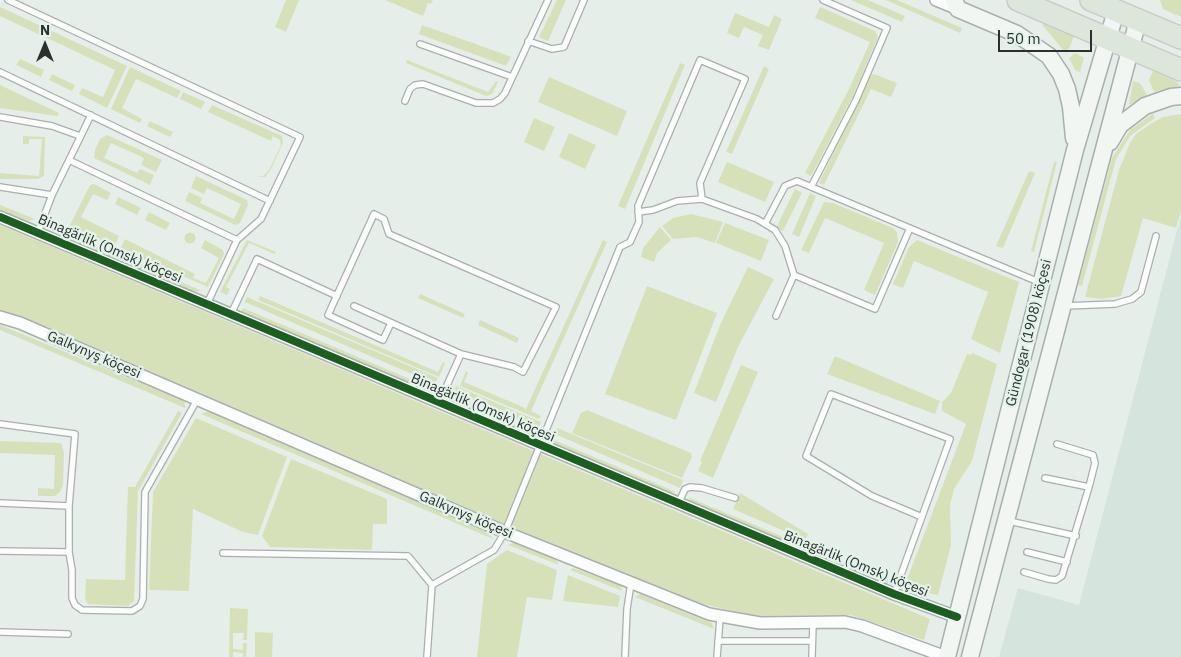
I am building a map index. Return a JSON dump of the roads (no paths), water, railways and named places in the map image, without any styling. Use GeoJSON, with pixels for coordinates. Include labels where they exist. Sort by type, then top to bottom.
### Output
{"type":"FeatureCollection","features":[{"type":"Feature","properties":{"kind":"highway"},"geometry":{"type":"LineString","coordinates":[[1018,0],[1181,70]]}},
{"type":"Feature","properties":{"kind":"highway"},"geometry":{"type":"LineString","coordinates":[[1091,0],[1181,38]]}},
{"type":"Feature","properties":{"kind":"main road"},"geometry":{"type":"LineString","coordinates":[[956,4],[1030,41],[1042,49],[1056,64],[1067,89],[1071,107],[1075,150]]}},
{"type":"Feature","properties":{"kind":"main road","name":"Gündogar (1908) köçesi"},"geometry":{"type":"LineString","coordinates":[[947,657],[1075,150],[1116,11]]}},
{"type":"Feature","properties":{"kind":"main road","name":"Gündogar (1908) köçesi"},"geometry":{"type":"LineString","coordinates":[[970,657],[1138,20]]}},
{"type":"Feature","properties":{"kind":"main road"},"geometry":{"type":"LineString","coordinates":[[1102,154],[1120,125],[1135,113],[1154,102],[1181,96]]}},
{"type":"Feature","properties":{"kind":"main road"},"geometry":{"type":"LineString","coordinates":[[958,617],[979,625]]}},
{"type":"Feature","properties":{"kind":"street"},"geometry":{"type":"LineString","coordinates":[[936,0],[956,4]]}},
{"type":"Feature","properties":{"kind":"street","name":"Binagärlik (Omsk) köçesi"},"geometry":{"type":"LineString","coordinates":[[0,216],[678,504],[894,594],[958,617]]}},
{"type":"Feature","properties":{"kind":"street","name":"Galkynyş köçesi"},"geometry":{"type":"LineString","coordinates":[[0,317],[20,323],[505,532],[720,618],[760,623],[813,624],[830,621],[862,626],[947,657]]}},
{"type":"Feature","properties":{"kind":"lane"},"geometry":{"type":"LineString","coordinates":[[8,0],[300,137],[261,219],[237,240],[207,304]]}},
{"type":"Feature","properties":{"kind":"lane"},"geometry":{"type":"LineString","coordinates":[[405,100],[410,89],[415,84],[423,84],[476,103],[493,103],[505,93],[548,0]]}},
{"type":"Feature","properties":{"kind":"lane"},"geometry":{"type":"LineString","coordinates":[[528,40],[552,49],[564,47],[584,0]]}},
{"type":"Feature","properties":{"kind":"lane"},"geometry":{"type":"LineString","coordinates":[[811,187],[856,100],[888,28],[823,0]]}},
{"type":"Feature","properties":{"kind":"lane"},"geometry":{"type":"LineString","coordinates":[[420,44],[512,77]]}},
{"type":"Feature","properties":{"kind":"lane"},"geometry":{"type":"LineString","coordinates":[[432,585],[494,550],[505,532],[620,247],[630,242],[639,222],[638,206],[700,60],[745,79],[700,183],[702,199]]}},
{"type":"Feature","properties":{"kind":"lane"},"geometry":{"type":"LineString","coordinates":[[0,72],[270,201]]}},
{"type":"Feature","properties":{"kind":"lane"},"geometry":{"type":"LineString","coordinates":[[38,232],[52,195],[90,115]]}},
{"type":"Feature","properties":{"kind":"lane"},"geometry":{"type":"LineString","coordinates":[[0,117],[52,126],[80,136]]}},
{"type":"Feature","properties":{"kind":"lane"},"geometry":{"type":"LineString","coordinates":[[69,160],[237,240]]}},
{"type":"Feature","properties":{"kind":"lane"},"geometry":{"type":"LineString","coordinates":[[765,224],[785,186],[797,181],[1041,284]]}},
{"type":"Feature","properties":{"kind":"lane"},"geometry":{"type":"LineString","coordinates":[[0,187],[52,195]]}},
{"type":"Feature","properties":{"kind":"lane"},"geometry":{"type":"LineString","coordinates":[[638,212],[652,210],[677,201],[702,199],[765,224],[775,230],[785,246],[794,275],[776,316]]}},
{"type":"Feature","properties":{"kind":"lane"},"geometry":{"type":"LineString","coordinates":[[354,306],[461,354],[514,367],[523,372],[556,307],[389,234],[384,219],[374,214],[328,315],[383,340],[391,323]]}},
{"type":"Feature","properties":{"kind":"lane"},"geometry":{"type":"LineString","coordinates":[[794,275],[876,309],[910,228]]}},
{"type":"Feature","properties":{"kind":"lane"},"geometry":{"type":"LineString","coordinates":[[1062,306],[1115,304],[1132,299],[1141,292],[1156,236]]}},
{"type":"Feature","properties":{"kind":"lane"},"geometry":{"type":"LineString","coordinates":[[231,314],[257,260],[337,296]]}},
{"type":"Feature","properties":{"kind":"lane"},"geometry":{"type":"LineString","coordinates":[[439,403],[461,354]]}},
{"type":"Feature","properties":{"kind":"lane"},"geometry":{"type":"LineString","coordinates":[[894,594],[922,517],[950,439],[831,394],[806,456],[872,496],[922,517]]}},
{"type":"Feature","properties":{"kind":"lane"},"geometry":{"type":"LineString","coordinates":[[0,424],[75,434],[69,506],[68,552],[72,570],[72,598],[75,605],[82,610],[132,611],[140,606],[143,598],[146,492],[197,400]]}},
{"type":"Feature","properties":{"kind":"lane"},"geometry":{"type":"LineString","coordinates":[[1024,572],[1056,580],[1062,576],[1076,536],[1089,487],[1095,463],[1093,455],[1057,444]]}},
{"type":"Feature","properties":{"kind":"lane"},"geometry":{"type":"LineString","coordinates":[[1045,478],[1089,487]]}},
{"type":"Feature","properties":{"kind":"lane"},"geometry":{"type":"LineString","coordinates":[[678,504],[685,489],[690,487],[702,488],[735,498]]}},
{"type":"Feature","properties":{"kind":"lane"},"geometry":{"type":"LineString","coordinates":[[0,503],[69,506]]}},
{"type":"Feature","properties":{"kind":"lane"},"geometry":{"type":"LineString","coordinates":[[1006,520],[1076,536]]}},
{"type":"Feature","properties":{"kind":"lane"},"geometry":{"type":"LineString","coordinates":[[0,551],[68,552]]}},
{"type":"Feature","properties":{"kind":"lane"},"geometry":{"type":"LineString","coordinates":[[1027,552],[1067,562]]}},
{"type":"Feature","properties":{"kind":"lane"},"geometry":{"type":"LineString","coordinates":[[223,553],[408,556],[432,585],[427,657]]}},
{"type":"Feature","properties":{"kind":"lane"},"geometry":{"type":"LineString","coordinates":[[626,657],[627,609],[631,583]]}},
{"type":"Feature","properties":{"kind":"lane"},"geometry":{"type":"LineString","coordinates":[[717,657],[720,618]]}},
{"type":"Feature","properties":{"kind":"lane"},"geometry":{"type":"LineString","coordinates":[[812,657],[813,624]]}},
{"type":"Feature","properties":{"kind":"lane"},"geometry":{"type":"LineString","coordinates":[[0,632],[68,634]]}},
{"type":"Feature","properties":{"kind":"lane"},"geometry":{"type":"LineString","coordinates":[[718,641],[812,642]]}}]}
